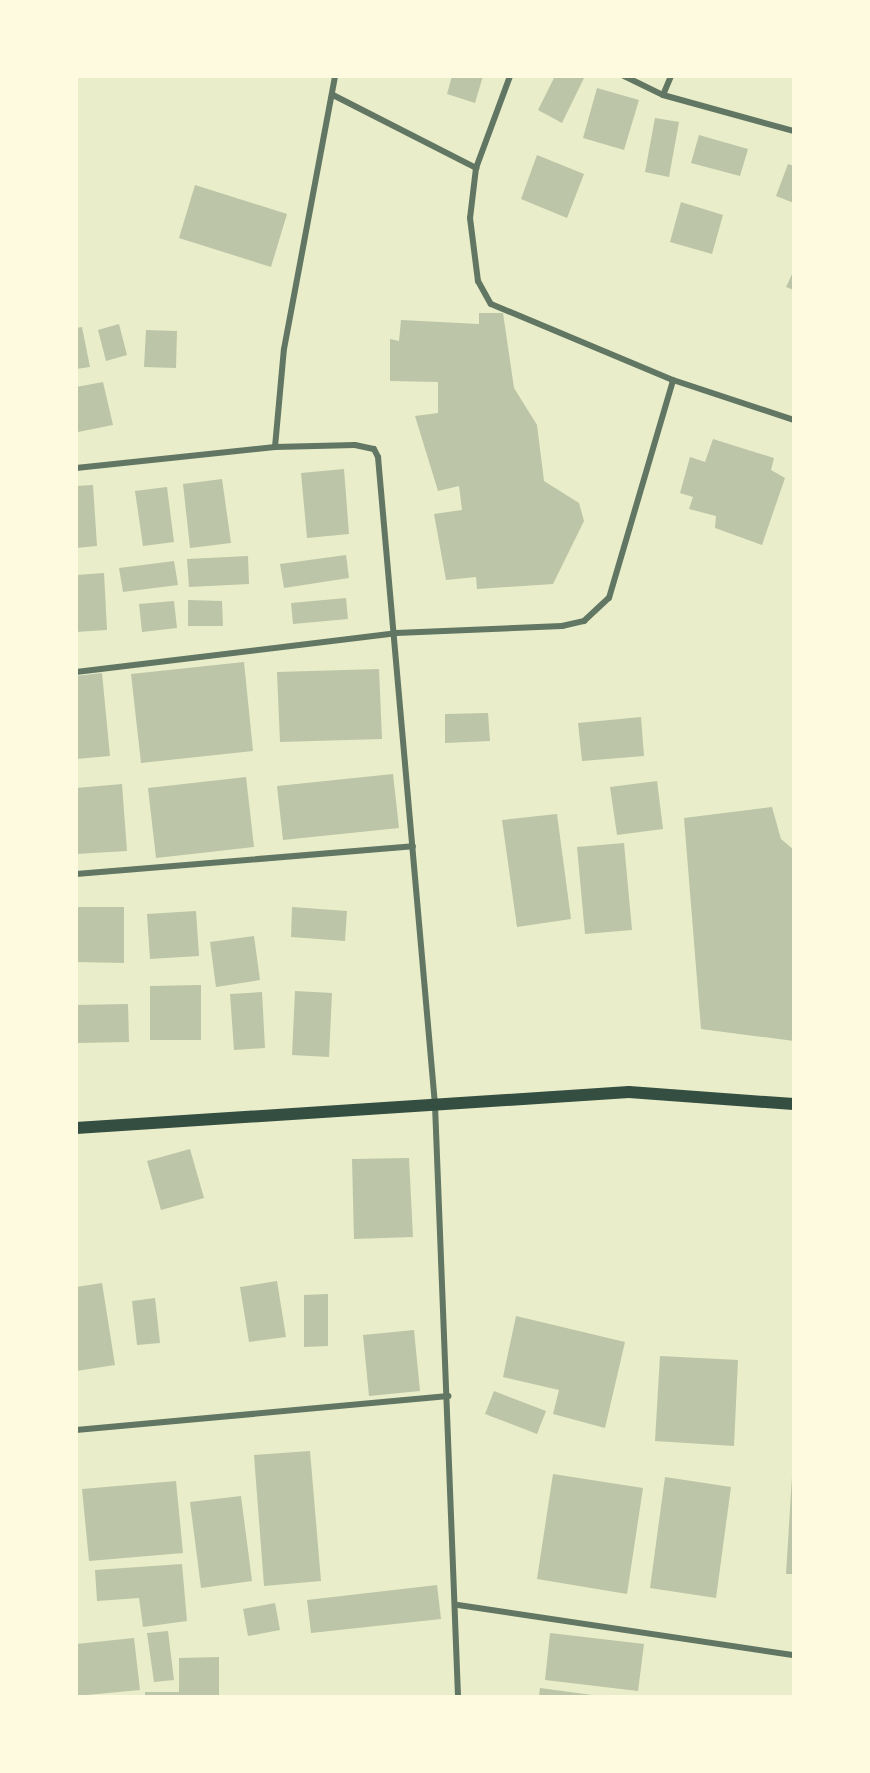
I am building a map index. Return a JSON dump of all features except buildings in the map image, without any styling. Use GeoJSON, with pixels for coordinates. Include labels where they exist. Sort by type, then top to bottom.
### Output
{"type":"FeatureCollection","features":[{"type":"Feature","properties":{"kind":"main road"},"geometry":{"type":"LineString","coordinates":[[76,1128],[629,1092],[794,1104]]}},
{"type":"Feature","properties":{"kind":"street"},"geometry":{"type":"LineString","coordinates":[[274,447],[284,349],[335,76]]}},
{"type":"Feature","properties":{"kind":"street"},"geometry":{"type":"LineString","coordinates":[[510,76],[477,168],[470,218],[478,281],[491,304],[673,381],[794,420]]}},
{"type":"Feature","properties":{"kind":"street"},"geometry":{"type":"LineString","coordinates":[[624,76],[663,94],[794,131]]}},
{"type":"Feature","properties":{"kind":"street"},"geometry":{"type":"LineString","coordinates":[[663,94],[671,76]]}},
{"type":"Feature","properties":{"kind":"street"},"geometry":{"type":"LineString","coordinates":[[333,95],[477,168]]}},
{"type":"Feature","properties":{"kind":"street"},"geometry":{"type":"LineString","coordinates":[[76,672],[396,633],[562,627],[599,611],[609,598],[673,381]]}},
{"type":"Feature","properties":{"kind":"street"},"geometry":{"type":"LineString","coordinates":[[76,468],[274,447],[374,450],[396,633],[435,1105],[458,1605],[458,1696]]}},
{"type":"Feature","properties":{"kind":"street"},"geometry":{"type":"LineString","coordinates":[[76,874],[413,846]]}},
{"type":"Feature","properties":{"kind":"street"},"geometry":{"type":"LineString","coordinates":[[76,1430],[448,1395]]}},
{"type":"Feature","properties":{"kind":"street"},"geometry":{"type":"LineString","coordinates":[[458,1605],[794,1654]]}}]}
